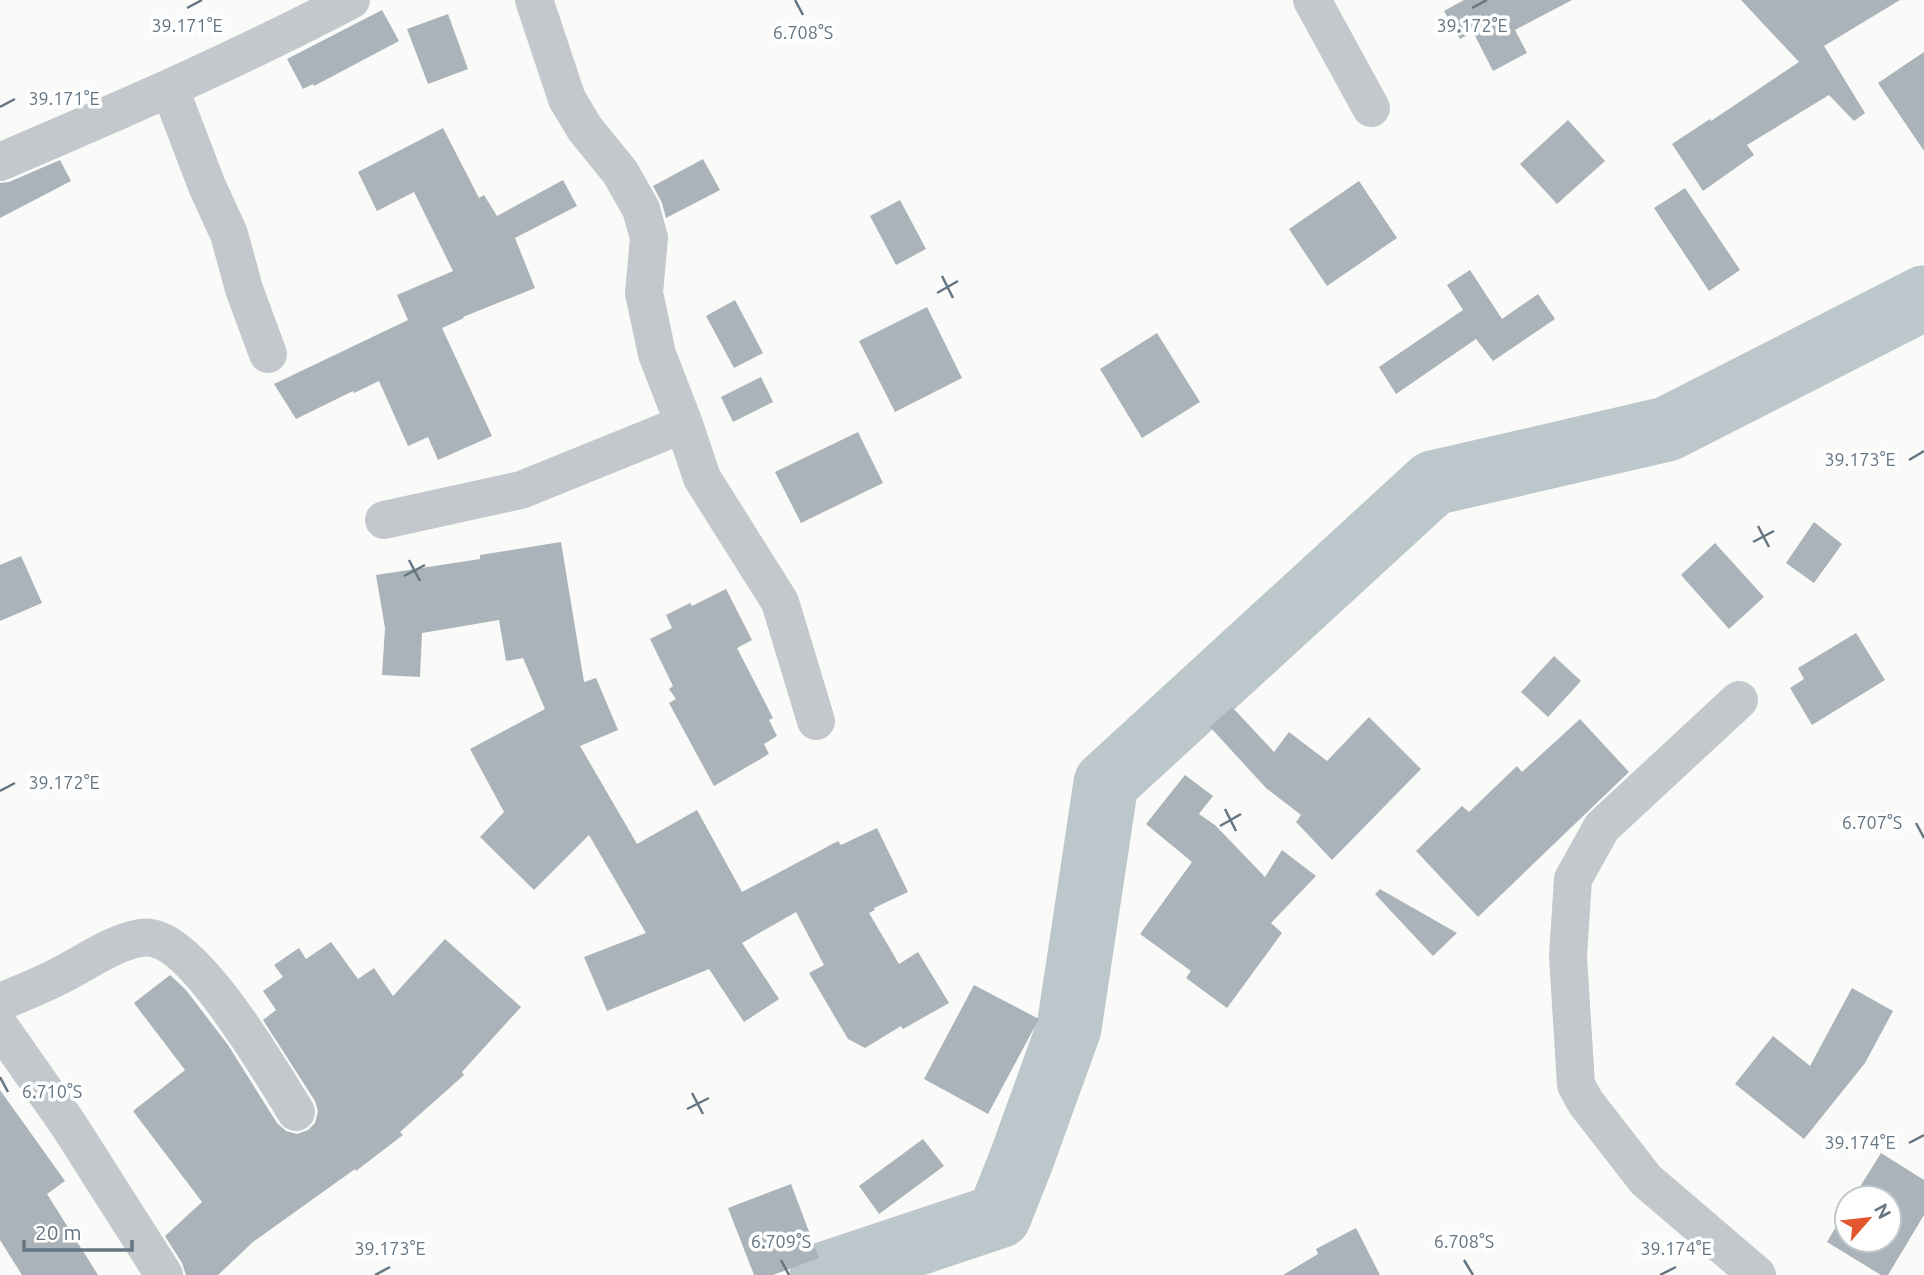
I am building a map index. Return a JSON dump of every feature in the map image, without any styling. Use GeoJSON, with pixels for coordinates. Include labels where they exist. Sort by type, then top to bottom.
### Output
{"type":"FeatureCollection","features":[{"type":"Feature","properties":{"kind":"street"},"geometry":{"type":"LineString","coordinates":[[0,162],[170,89],[351,0]]}},
{"type":"Feature","properties":{"kind":"street"},"geometry":{"type":"LineString","coordinates":[[534,0],[567,99],[585,130],[620,172],[641,209],[649,238],[644,293],[657,354],[702,478],[780,602],[816,721]]}},
{"type":"Feature","properties":{"kind":"street"},"geometry":{"type":"LineString","coordinates":[[1311,0],[1371,108]]}},
{"type":"Feature","properties":{"kind":"street"},"geometry":{"type":"LineString","coordinates":[[170,89],[229,234],[244,289],[268,354]]}},
{"type":"Feature","properties":{"kind":"street"},"geometry":{"type":"LineString","coordinates":[[384,520],[521,490],[684,424]]}},
{"type":"Feature","properties":{"kind":"street"},"geometry":{"type":"LineString","coordinates":[[1739,700],[1602,827],[1573,878],[1568,956],[1576,1085],[1586,1102],[1646,1180],[1757,1275]]}},
{"type":"Feature","properties":{"kind":"street"},"geometry":{"type":"LineString","coordinates":[[0,1002],[55,978],[125,942],[144,937],[170,945],[193,965],[249,1036],[296,1112]]}},
{"type":"Feature","properties":{"kind":"street"},"geometry":{"type":"LineString","coordinates":[[0,1027],[68,1124],[164,1275]]}},
{"type":"Feature","properties":{"kind":"building"},"geometry":{"type":"Polygon","coordinates":[[[1464,0],[1572,0],[1515,30],[1527,53],[1493,71],[1473,32],[1460,39],[1444,11],[1464,0]]]}},
{"type":"Feature","properties":{"kind":"building"},"geometry":{"type":"Polygon","coordinates":[[[1741,0],[1900,0],[1824,46],[1865,113],[1854,121],[1829,95],[1747,145],[1754,155],[1703,191],[1672,144],[1799,62],[1741,0]]]}},
{"type":"Feature","properties":{"kind":"building"},"geometry":{"type":"Polygon","coordinates":[[[382,10],[399,41],[314,86],[313,84],[303,89],[287,59],[382,10]]]}},
{"type":"Feature","properties":{"kind":"building"},"geometry":{"type":"Polygon","coordinates":[[[448,14],[468,69],[428,84],[407,29],[448,14]]]}},
{"type":"Feature","properties":{"kind":"building"},"geometry":{"type":"Polygon","coordinates":[[[1924,52],[1924,151],[1878,83],[1924,52]]]}},
{"type":"Feature","properties":{"kind":"building"},"geometry":{"type":"Polygon","coordinates":[[[1568,120],[1605,161],[1557,204],[1520,164],[1568,120]]]}},
{"type":"Feature","properties":{"kind":"building"},"geometry":{"type":"Polygon","coordinates":[[[443,128],[479,198],[484,195],[497,216],[563,180],[577,206],[515,238],[535,288],[442,328],[492,436],[438,460],[428,437],[408,446],[379,381],[296,419],[274,384],[408,320],[397,295],[453,271],[414,192],[377,211],[358,172],[443,128]]]}},
{"type":"Feature","properties":{"kind":"building"},"geometry":{"type":"Polygon","coordinates":[[[703,159],[720,190],[666,218],[653,186],[703,159]]]}},
{"type":"Feature","properties":{"kind":"building"},"geometry":{"type":"Polygon","coordinates":[[[60,160],[71,181],[0,218],[0,183],[9,182],[60,160]]]}},
{"type":"Feature","properties":{"kind":"building"},"geometry":{"type":"Polygon","coordinates":[[[1359,181],[1397,238],[1327,286],[1289,229],[1359,181]]]}},
{"type":"Feature","properties":{"kind":"building"},"geometry":{"type":"Polygon","coordinates":[[[1685,188],[1740,270],[1709,291],[1654,208],[1685,188]]]}},
{"type":"Feature","properties":{"kind":"building"},"geometry":{"type":"Polygon","coordinates":[[[900,200],[926,249],[896,265],[870,216],[900,200]]]}},
{"type":"Feature","properties":{"kind":"building"},"geometry":{"type":"Polygon","coordinates":[[[1470,270],[1502,319],[1538,294],[1555,319],[1493,361],[1476,339],[1396,394],[1379,367],[1463,310],[1447,285],[1470,270]]]}},
{"type":"Feature","properties":{"kind":"building"},"geometry":{"type":"Polygon","coordinates":[[[735,300],[763,353],[734,368],[706,316],[735,300]]]}},
{"type":"Feature","properties":{"kind":"building"},"geometry":{"type":"Polygon","coordinates":[[[927,307],[962,378],[895,412],[859,341],[927,307]]]}},
{"type":"Feature","properties":{"kind":"building"},"geometry":{"type":"Polygon","coordinates":[[[1157,333],[1200,402],[1142,438],[1100,369],[1157,333]]]}},
{"type":"Feature","properties":{"kind":"building"},"geometry":{"type":"Polygon","coordinates":[[[761,377],[773,402],[733,422],[721,397],[761,377]]]}},
{"type":"Feature","properties":{"kind":"building"},"geometry":{"type":"Polygon","coordinates":[[[858,432],[883,483],[801,523],[775,472],[858,432]]]}},
{"type":"Feature","properties":{"kind":"building"},"geometry":{"type":"Polygon","coordinates":[[[1814,522],[1842,544],[1814,583],[1786,563],[1814,522]]]}},
{"type":"Feature","properties":{"kind":"building"},"geometry":{"type":"Polygon","coordinates":[[[561,542],[584,682],[596,678],[618,730],[580,746],[637,844],[697,810],[742,892],[838,841],[841,845],[877,828],[908,892],[869,913],[899,964],[918,952],[949,1003],[903,1029],[901,1026],[865,1048],[848,1039],[809,973],[824,965],[796,912],[742,943],[779,999],[744,1022],[709,969],[607,1011],[584,957],[646,933],[589,835],[534,890],[480,837],[504,812],[470,749],[545,709],[523,658],[506,661],[499,620],[422,633],[420,677],[382,675],[385,628],[376,575],[480,559],[480,555],[561,542]]]}},
{"type":"Feature","properties":{"kind":"building"},"geometry":{"type":"Polygon","coordinates":[[[1715,543],[1764,597],[1729,629],[1681,575],[1715,543]]]}},
{"type":"Feature","properties":{"kind":"building"},"geometry":{"type":"Polygon","coordinates":[[[21,556],[42,603],[0,621],[0,565],[21,556]]]}},
{"type":"Feature","properties":{"kind":"building"},"geometry":{"type":"Polygon","coordinates":[[[726,589],[752,640],[737,648],[773,718],[769,720],[777,736],[764,744],[769,754],[714,786],[669,703],[676,699],[669,689],[673,686],[650,639],[672,628],[666,615],[726,589]]]}},
{"type":"Feature","properties":{"kind":"building"},"geometry":{"type":"Polygon","coordinates":[[[1856,633],[1885,680],[1812,725],[1790,688],[1804,679],[1798,668],[1856,633]]]}},
{"type":"Feature","properties":{"kind":"building"},"geometry":{"type":"Polygon","coordinates":[[[1554,656],[1581,681],[1548,717],[1521,692],[1554,656]]]}},
{"type":"Feature","properties":{"kind":"building"},"geometry":{"type":"Polygon","coordinates":[[[1232,707],[1274,752],[1289,732],[1327,761],[1369,717],[1421,769],[1332,860],[1296,822],[1301,815],[1266,788],[1210,727],[1232,707]]]}},
{"type":"Feature","properties":{"kind":"building"},"geometry":{"type":"Polygon","coordinates":[[[1580,719],[1629,772],[1478,917],[1416,851],[1462,806],[1469,812],[1517,766],[1522,772],[1580,719]]]}},
{"type":"Feature","properties":{"kind":"building"},"geometry":{"type":"Polygon","coordinates":[[[1185,775],[1213,796],[1199,814],[1215,825],[1265,877],[1282,850],[1316,876],[1271,923],[1282,933],[1227,1008],[1186,978],[1191,971],[1140,934],[1192,862],[1146,824],[1185,775]]]}},
{"type":"Feature","properties":{"kind":"building"},"geometry":{"type":"Polygon","coordinates":[[[1380,889],[1457,933],[1433,956],[1375,894],[1380,889]]]}},
{"type":"Feature","properties":{"kind":"building"},"geometry":{"type":"Polygon","coordinates":[[[445,939],[521,1007],[462,1072],[464,1075],[400,1132],[403,1135],[253,1242],[218,1275],[186,1275],[182,1263],[165,1236],[202,1202],[133,1111],[185,1070],[134,1003],[170,975],[186,990],[228,1045],[277,1123],[286,1131],[297,1134],[308,1130],[315,1123],[318,1111],[315,1101],[263,1020],[276,1010],[263,991],[283,977],[274,965],[299,948],[306,959],[331,942],[358,979],[374,968],[393,996],[445,939]]]}},
{"type":"Feature","properties":{"kind":"building"},"geometry":{"type":"Polygon","coordinates":[[[974,985],[1039,1019],[988,1114],[924,1079],[974,985]]]}},
{"type":"Feature","properties":{"kind":"building"},"geometry":{"type":"Polygon","coordinates":[[[1852,988],[1893,1011],[1865,1063],[1804,1139],[1735,1084],[1773,1036],[1810,1066],[1852,988]]]}},
{"type":"Feature","properties":{"kind":"building"},"geometry":{"type":"Polygon","coordinates":[[[0,1090],[65,1181],[47,1194],[98,1275],[22,1275],[0,1240],[0,1090]]]}},
{"type":"Feature","properties":{"kind":"building"},"geometry":{"type":"Polygon","coordinates":[[[923,1139],[944,1166],[879,1214],[859,1186],[923,1139]]]}},
{"type":"Feature","properties":{"kind":"building"},"geometry":{"type":"Polygon","coordinates":[[[1881,1153],[1924,1180],[1924,1215],[1903,1250],[1903,1184],[1862,1184],[1881,1153]]]}},
{"type":"Feature","properties":{"kind":"building"},"geometry":{"type":"Polygon","coordinates":[[[791,1184],[819,1258],[773,1275],[754,1275],[728,1208],[791,1184]]]}},
{"type":"Feature","properties":{"kind":"building"},"geometry":{"type":"Polygon","coordinates":[[[1356,1228],[1380,1275],[1283,1275],[1318,1254],[1316,1249],[1356,1228]]]}},
{"type":"Feature","properties":{"kind":"building"},"geometry":{"type":"Polygon","coordinates":[[[1833,1232],[1833,1246],[1827,1242],[1833,1232]]]}},
{"type":"Feature","properties":{"kind":"building"},"geometry":{"type":"Polygon","coordinates":[[[1847,1254],[1901,1254],[1888,1275],[1881,1275],[1847,1254]]]}},
{"type":"Feature","properties":{"kind":"waterway"},"geometry":{"type":"LineString","coordinates":[[822,1275],[999,1216],[1069,1028],[1106,783],[1433,483],[1667,429],[1924,298]]}}]}
